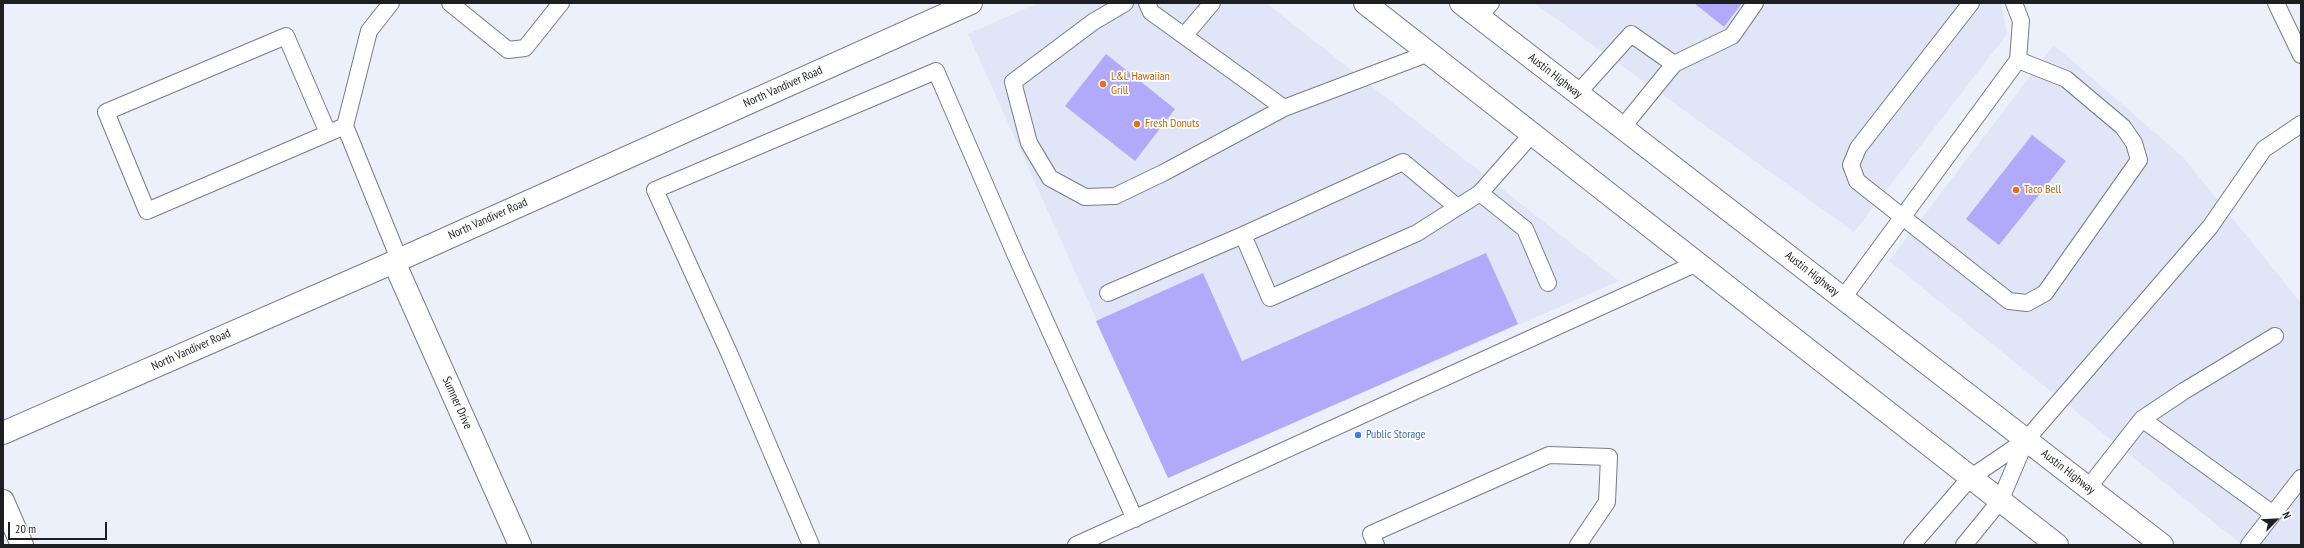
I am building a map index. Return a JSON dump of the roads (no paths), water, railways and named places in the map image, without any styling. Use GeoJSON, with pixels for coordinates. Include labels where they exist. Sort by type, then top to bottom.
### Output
{"type":"FeatureCollection","features":[{"type":"Feature","properties":{"kind":"main road","name":"North Vandiver Road"},"geometry":{"type":"LineString","coordinates":[[3,432],[396,260],[971,3]]}},
{"type":"Feature","properties":{"kind":"main road"},"geometry":{"type":"LineString","coordinates":[[1365,3],[2057,545]]}},
{"type":"Feature","properties":{"kind":"main road","name":"Austin Highway"},"geometry":{"type":"LineString","coordinates":[[1461,3],[1485,10],[1578,93],[1622,128],[2162,545]]}},
{"type":"Feature","properties":{"kind":"main road","name":"Sumner Drive"},"geometry":{"type":"LineString","coordinates":[[396,260],[520,545]]}},
{"type":"Feature","properties":{"kind":"main road"},"geometry":{"type":"LineString","coordinates":[[3,501],[22,545]]}},
{"type":"Feature","properties":{"kind":"lane"},"geometry":{"type":"LineString","coordinates":[[390,3],[369,31],[345,126],[396,260]]}},
{"type":"Feature","properties":{"kind":"lane"},"geometry":{"type":"LineString","coordinates":[[450,3],[508,50],[525,48],[561,3]]}},
{"type":"Feature","properties":{"kind":"lane"},"geometry":{"type":"LineString","coordinates":[[1125,3],[1093,22],[1013,82],[1030,143],[1050,178],[1085,197],[1115,196],[1163,173],[1284,108],[1428,53]]}},
{"type":"Feature","properties":{"kind":"lane"},"geometry":{"type":"LineString","coordinates":[[1147,3],[1151,12],[1284,108]]}},
{"type":"Feature","properties":{"kind":"lane"},"geometry":{"type":"LineString","coordinates":[[1184,36],[1212,3]]}},
{"type":"Feature","properties":{"kind":"lane"},"geometry":{"type":"LineString","coordinates":[[1622,128],[1674,64],[1732,36],[1755,3]]}},
{"type":"Feature","properties":{"kind":"lane"},"geometry":{"type":"LineString","coordinates":[[1971,3],[1858,148],[1852,165],[1857,181],[2009,301],[2028,303],[2045,293],[2139,160],[2134,143],[2123,127],[2066,79],[2018,60]]}},
{"type":"Feature","properties":{"kind":"lane"},"geometry":{"type":"LineString","coordinates":[[1843,298],[2018,60],[2020,21],[2014,3]]}},
{"type":"Feature","properties":{"kind":"lane"},"geometry":{"type":"LineString","coordinates":[[2276,3],[2301,55]]}},
{"type":"Feature","properties":{"kind":"lane"},"geometry":{"type":"LineString","coordinates":[[1578,93],[1631,34],[1674,64]]}},
{"type":"Feature","properties":{"kind":"lane"},"geometry":{"type":"LineString","coordinates":[[328,133],[286,36],[106,112],[147,211],[345,126]]}},
{"type":"Feature","properties":{"kind":"lane"},"geometry":{"type":"LineString","coordinates":[[811,545],[730,355],[655,190],[936,71],[1016,256],[1134,518]]}},
{"type":"Feature","properties":{"kind":"lane"},"geometry":{"type":"LineString","coordinates":[[1912,545],[1922,536],[1970,478],[2026,440],[2210,227],[2264,150],[2301,124]]}},
{"type":"Feature","properties":{"kind":"lane"},"geometry":{"type":"LineString","coordinates":[[1243,235],[1270,298],[1417,233],[1480,193],[1532,134]]}},
{"type":"Feature","properties":{"kind":"lane"},"geometry":{"type":"LineString","coordinates":[[1108,293],[1243,235],[1404,162],[1457,207]]}},
{"type":"Feature","properties":{"kind":"lane"},"geometry":{"type":"LineString","coordinates":[[1480,193],[1525,229],[1548,282]]}},
{"type":"Feature","properties":{"kind":"lane"},"geometry":{"type":"LineString","coordinates":[[1076,545],[1697,263]]}},
{"type":"Feature","properties":{"kind":"lane"},"geometry":{"type":"LineString","coordinates":[[2088,488],[2142,419],[2190,387],[2274,336]]}},
{"type":"Feature","properties":{"kind":"lane"},"geometry":{"type":"LineString","coordinates":[[2142,419],[2273,514]]}},
{"type":"Feature","properties":{"kind":"lane"},"geometry":{"type":"LineString","coordinates":[[1964,545],[2000,501],[2026,440]]}},
{"type":"Feature","properties":{"kind":"lane"},"geometry":{"type":"LineString","coordinates":[[1376,545],[1371,534],[1548,455],[1609,457],[1606,502],[1578,545]]}},
{"type":"Feature","properties":{"kind":"lane"},"geometry":{"type":"LineString","coordinates":[[2249,545],[2301,478]]}},
{"type":"Feature","properties":{"kind":"place","name":"L&L Hawaiian Grill"},"geometry":{"type":"Point","coordinates":[1103,84]}},
{"type":"Feature","properties":{"kind":"place","name":"Fresh Donuts"},"geometry":{"type":"Point","coordinates":[1137,124]}},
{"type":"Feature","properties":{"kind":"place","name":"Taco Bell"},"geometry":{"type":"Point","coordinates":[2016,190]}},
{"type":"Feature","properties":{"kind":"place","name":"Public Storage"},"geometry":{"type":"Point","coordinates":[1358,435]}}]}
